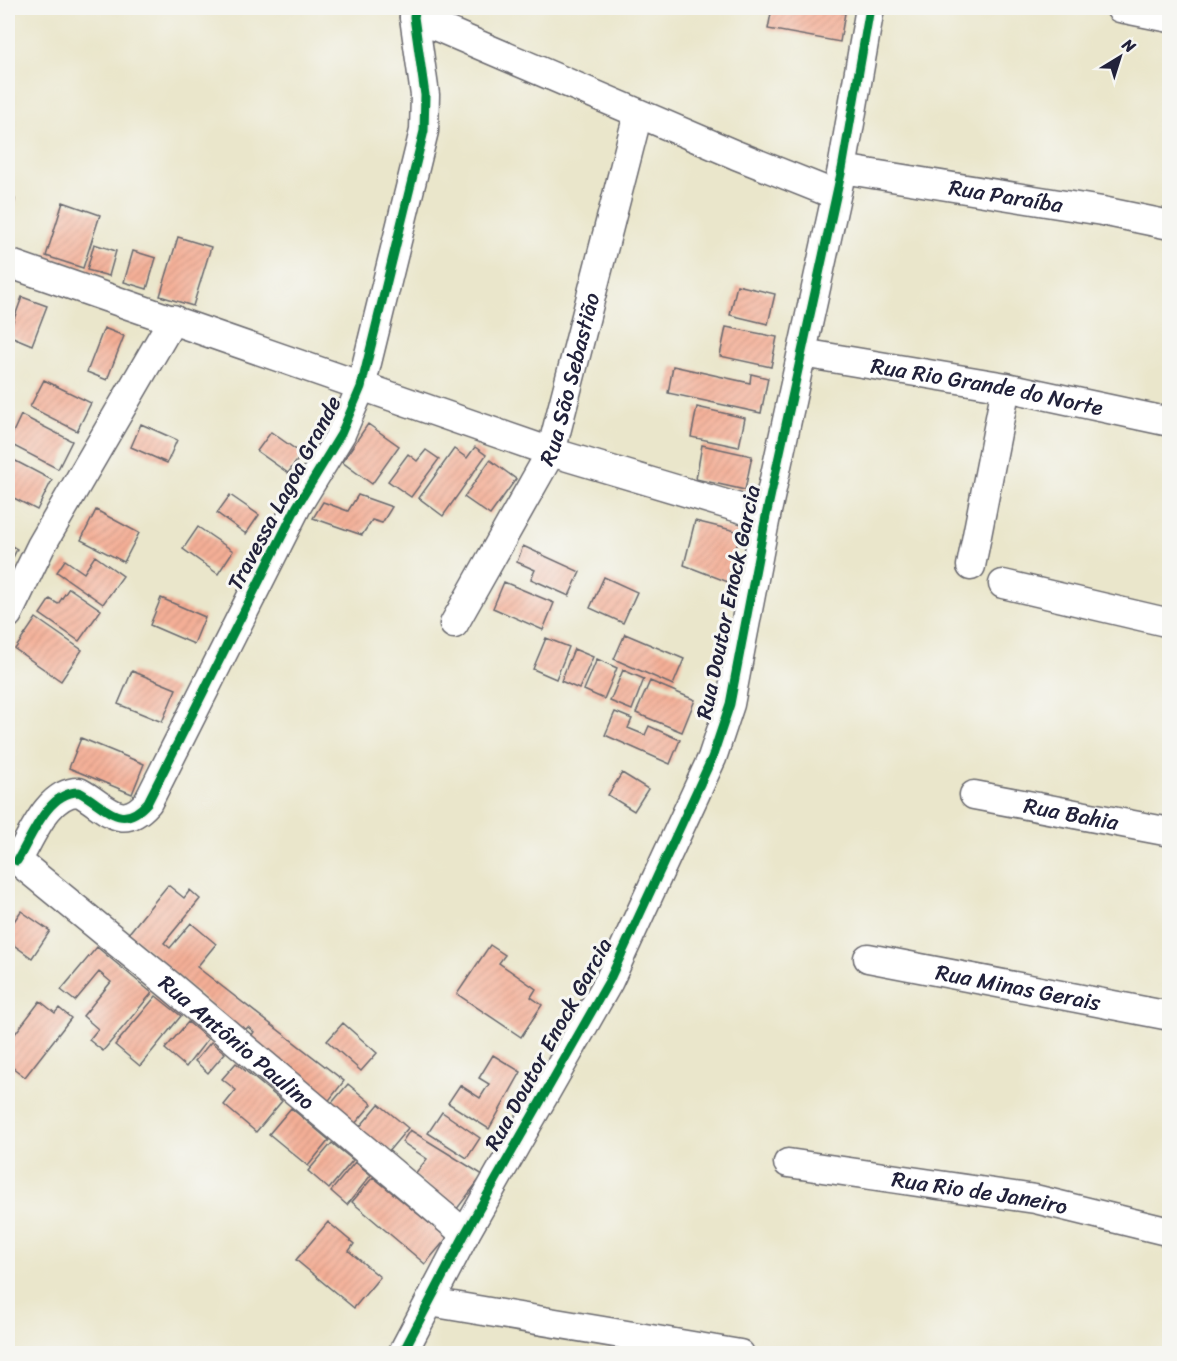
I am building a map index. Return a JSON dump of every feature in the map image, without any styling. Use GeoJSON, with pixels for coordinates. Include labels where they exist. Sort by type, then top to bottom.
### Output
{"type":"FeatureCollection","features":[{"type":"Feature","properties":{"kind":"street","name":"Rua Doutor Enock Garcia"},"geometry":{"type":"LineString","coordinates":[[402,1353],[465,1234],[609,981],[712,758],[730,704],[766,516],[839,182],[870,8]]}},
{"type":"Feature","properties":{"kind":"street"},"geometry":{"type":"LineString","coordinates":[[1120,8],[1170,18]]}},
{"type":"Feature","properties":{"kind":"street","name":"Rua Paraíba"},"geometry":{"type":"LineString","coordinates":[[415,12],[638,114],[839,182],[1102,211],[1170,225]]}},
{"type":"Feature","properties":{"kind":"street","name":"Travessa Lagoa Grande"},"geometry":{"type":"LineString","coordinates":[[12,857],[62,795],[79,792],[115,816],[125,818],[137,814],[148,802],[297,506],[341,434],[361,387],[424,130],[425,95],[415,12]]}},
{"type":"Feature","properties":{"kind":"street","name":"Rua São Sebastião"},"geometry":{"type":"LineString","coordinates":[[454,624],[551,452],[638,114]]}},
{"type":"Feature","properties":{"kind":"street"},"geometry":{"type":"LineString","coordinates":[[8,263],[551,452],[766,516]]}},
{"type":"Feature","properties":{"kind":"street"},"geometry":{"type":"LineString","coordinates":[[8,614],[41,546],[173,319]]}},
{"type":"Feature","properties":{"kind":"street","name":"Rua Rio Grande do Norte"},"geometry":{"type":"LineString","coordinates":[[802,353],[1006,387],[1170,422]]}},
{"type":"Feature","properties":{"kind":"street"},"geometry":{"type":"LineString","coordinates":[[971,566],[1006,387]]}},
{"type":"Feature","properties":{"kind":"street"},"geometry":{"type":"LineString","coordinates":[[1003,584],[1170,623]]}},
{"type":"Feature","properties":{"kind":"street","name":"Rua Bahia"},"geometry":{"type":"LineString","coordinates":[[974,795],[1170,832]]}},
{"type":"Feature","properties":{"kind":"street","name":"Rua Antônio Paulino"},"geometry":{"type":"LineString","coordinates":[[12,857],[172,987],[465,1234]]}},
{"type":"Feature","properties":{"kind":"street","name":"Rua Minas Gerais"},"geometry":{"type":"LineString","coordinates":[[868,958],[1170,1016]]}},
{"type":"Feature","properties":{"kind":"street","name":"Rua Rio de Janeiro"},"geometry":{"type":"LineString","coordinates":[[788,1163],[1035,1200],[1170,1232]]}},
{"type":"Feature","properties":{"kind":"street"},"geometry":{"type":"LineString","coordinates":[[430,1302],[740,1353]]}},
{"type":"Feature","properties":{"kind":"building"},"geometry":{"type":"Polygon","coordinates":[[[772,8],[817,8],[845,13],[840,42],[768,29],[772,8]]]}},
{"type":"Feature","properties":{"kind":"building"},"geometry":{"type":"Polygon","coordinates":[[[8,197],[15,199],[9,232],[8,232],[8,197]]]}},
{"type":"Feature","properties":{"kind":"building"},"geometry":{"type":"Polygon","coordinates":[[[63,202],[100,215],[83,268],[46,256],[63,202]]]}},
{"type":"Feature","properties":{"kind":"building"},"geometry":{"type":"Polygon","coordinates":[[[178,237],[211,247],[193,306],[160,296],[178,237]]]}},
{"type":"Feature","properties":{"kind":"building"},"geometry":{"type":"Polygon","coordinates":[[[94,244],[116,251],[109,276],[87,270],[94,244]]]}},
{"type":"Feature","properties":{"kind":"building"},"geometry":{"type":"Polygon","coordinates":[[[133,251],[156,258],[147,289],[124,282],[133,251]]]}},
{"type":"Feature","properties":{"kind":"building"},"geometry":{"type":"Polygon","coordinates":[[[737,285],[775,294],[768,324],[730,315],[737,285]]]}},
{"type":"Feature","properties":{"kind":"building"},"geometry":{"type":"Polygon","coordinates":[[[22,297],[47,306],[32,345],[8,335],[22,297]]]}},
{"type":"Feature","properties":{"kind":"building"},"geometry":{"type":"Polygon","coordinates":[[[726,327],[777,337],[771,367],[720,356],[726,327]]]}},
{"type":"Feature","properties":{"kind":"building"},"geometry":{"type":"Polygon","coordinates":[[[104,328],[124,336],[107,380],[87,372],[104,328]]]}},
{"type":"Feature","properties":{"kind":"building"},"geometry":{"type":"Polygon","coordinates":[[[673,366],[750,383],[751,374],[768,378],[761,413],[668,393],[673,366]]]}},
{"type":"Feature","properties":{"kind":"building"},"geometry":{"type":"Polygon","coordinates":[[[44,380],[91,403],[77,431],[30,407],[44,380]]]}},
{"type":"Feature","properties":{"kind":"building"},"geometry":{"type":"Polygon","coordinates":[[[697,407],[745,418],[739,447],[691,437],[697,407]]]}},
{"type":"Feature","properties":{"kind":"building"},"geometry":{"type":"Polygon","coordinates":[[[21,415],[72,441],[58,469],[8,443],[21,415]]]}},
{"type":"Feature","properties":{"kind":"building"},"geometry":{"type":"Polygon","coordinates":[[[141,424],[177,440],[167,463],[131,447],[141,424]]]}},
{"type":"Feature","properties":{"kind":"building"},"geometry":{"type":"Polygon","coordinates":[[[368,424],[399,446],[372,484],[342,462],[368,424]]]}},
{"type":"Feature","properties":{"kind":"building"},"geometry":{"type":"Polygon","coordinates":[[[271,432],[302,454],[288,473],[257,451],[271,432]]]}},
{"type":"Feature","properties":{"kind":"building"},"geometry":{"type":"Polygon","coordinates":[[[702,445],[752,456],[745,490],[696,479],[702,445]]]}},
{"type":"Feature","properties":{"kind":"building"},"geometry":{"type":"Polygon","coordinates":[[[475,447],[486,455],[443,516],[419,498],[454,449],[467,458],[475,447]]]}},
{"type":"Feature","properties":{"kind":"building"},"geometry":{"type":"Polygon","coordinates":[[[426,450],[439,459],[411,497],[388,481],[408,454],[417,461],[426,450]]]}},
{"type":"Feature","properties":{"kind":"building"},"geometry":{"type":"Polygon","coordinates":[[[8,457],[52,480],[37,510],[8,495],[8,457]]]}},
{"type":"Feature","properties":{"kind":"building"},"geometry":{"type":"Polygon","coordinates":[[[490,460],[516,479],[490,515],[464,497],[490,460]]]}},
{"type":"Feature","properties":{"kind":"building"},"geometry":{"type":"Polygon","coordinates":[[[230,495],[259,515],[246,534],[217,513],[230,495]]]}},
{"type":"Feature","properties":{"kind":"building"},"geometry":{"type":"Polygon","coordinates":[[[358,495],[392,507],[382,523],[372,520],[362,535],[313,518],[323,502],[348,511],[358,495]]]}},
{"type":"Feature","properties":{"kind":"building"},"geometry":{"type":"Polygon","coordinates":[[[96,510],[139,533],[124,562],[81,540],[96,510]]]}},
{"type":"Feature","properties":{"kind":"building"},"geometry":{"type":"Polygon","coordinates":[[[695,521],[740,532],[728,582],[684,565],[695,521]]]}},
{"type":"Feature","properties":{"kind":"building"},"geometry":{"type":"Polygon","coordinates":[[[198,527],[233,551],[218,574],[183,549],[198,527]]]}},
{"type":"Feature","properties":{"kind":"building"},"geometry":{"type":"Polygon","coordinates":[[[8,544],[17,549],[8,568],[8,544]]]}},
{"type":"Feature","properties":{"kind":"building"},"geometry":{"type":"Polygon","coordinates":[[[523,546],[580,572],[569,596],[531,579],[535,570],[517,562],[523,546]]]}},
{"type":"Feature","properties":{"kind":"building"},"geometry":{"type":"Polygon","coordinates":[[[95,556],[123,576],[103,604],[57,572],[65,560],[84,573],[95,556]]]}},
{"type":"Feature","properties":{"kind":"building"},"geometry":{"type":"Polygon","coordinates":[[[604,577],[637,592],[623,623],[590,608],[604,577]]]}},
{"type":"Feature","properties":{"kind":"building"},"geometry":{"type":"Polygon","coordinates":[[[504,582],[554,603],[543,630],[493,608],[504,582]]]}},
{"type":"Feature","properties":{"kind":"building"},"geometry":{"type":"Polygon","coordinates":[[[69,588],[101,610],[79,641],[40,614],[50,599],[58,604],[69,588]]]}},
{"type":"Feature","properties":{"kind":"building"},"geometry":{"type":"Polygon","coordinates":[[[161,598],[205,617],[194,644],[150,625],[161,598]]]}},
{"type":"Feature","properties":{"kind":"building"},"geometry":{"type":"Polygon","coordinates":[[[36,618],[82,650],[61,681],[15,649],[36,618]]]}},
{"type":"Feature","properties":{"kind":"building"},"geometry":{"type":"Polygon","coordinates":[[[625,634],[684,659],[673,685],[614,659],[625,634]]]}},
{"type":"Feature","properties":{"kind":"building"},"geometry":{"type":"Polygon","coordinates":[[[546,638],[569,647],[556,679],[533,669],[546,638]]]}},
{"type":"Feature","properties":{"kind":"building"},"geometry":{"type":"Polygon","coordinates":[[[574,649],[593,657],[579,689],[561,681],[574,649]]]}},
{"type":"Feature","properties":{"kind":"building"},"geometry":{"type":"Polygon","coordinates":[[[597,659],[617,668],[604,699],[584,690],[597,659]]]}},
{"type":"Feature","properties":{"kind":"building"},"geometry":{"type":"Polygon","coordinates":[[[623,670],[644,679],[632,710],[610,701],[623,670]]]}},
{"type":"Feature","properties":{"kind":"building"},"geometry":{"type":"Polygon","coordinates":[[[132,671],[176,689],[162,722],[118,704],[132,671]]]}},
{"type":"Feature","properties":{"kind":"building"},"geometry":{"type":"Polygon","coordinates":[[[650,681],[695,700],[682,732],[636,713],[650,681]]]}},
{"type":"Feature","properties":{"kind":"building"},"geometry":{"type":"Polygon","coordinates":[[[615,712],[632,719],[628,728],[645,735],[649,726],[680,740],[670,764],[605,735],[615,712]]]}},
{"type":"Feature","properties":{"kind":"building"},"geometry":{"type":"Polygon","coordinates":[[[81,738],[144,764],[132,794],[69,768],[81,738]]]}},
{"type":"Feature","properties":{"kind":"building"},"geometry":{"type":"Polygon","coordinates":[[[622,773],[648,789],[634,811],[608,795],[622,773]]]}},
{"type":"Feature","properties":{"kind":"building"},"geometry":{"type":"Polygon","coordinates":[[[168,885],[184,898],[190,890],[200,899],[164,943],[170,948],[191,923],[216,944],[197,967],[344,1081],[327,1103],[249,1039],[254,1032],[248,1027],[242,1033],[129,933],[168,885]]]}},
{"type":"Feature","properties":{"kind":"building"},"geometry":{"type":"Polygon","coordinates":[[[21,911],[50,931],[32,958],[8,941],[8,930],[21,911]]]}},
{"type":"Feature","properties":{"kind":"building"},"geometry":{"type":"Polygon","coordinates":[[[490,945],[505,955],[499,963],[536,989],[531,997],[542,1005],[521,1037],[457,994],[490,945]]]}},
{"type":"Feature","properties":{"kind":"building"},"geometry":{"type":"Polygon","coordinates":[[[97,947],[152,993],[103,1051],[89,1040],[98,1029],[83,1016],[111,982],[99,972],[75,1001],[61,990],[97,947]]]}},
{"type":"Feature","properties":{"kind":"building"},"geometry":{"type":"Polygon","coordinates":[[[156,996],[181,1016],[140,1066],[115,1045],[156,996]]]}},
{"type":"Feature","properties":{"kind":"building"},"geometry":{"type":"Polygon","coordinates":[[[40,1001],[55,1013],[59,1008],[71,1018],[25,1077],[8,1064],[8,1043],[40,1001]]]}},
{"type":"Feature","properties":{"kind":"building"},"geometry":{"type":"Polygon","coordinates":[[[188,1022],[208,1039],[186,1067],[165,1049],[188,1022]]]}},
{"type":"Feature","properties":{"kind":"building"},"geometry":{"type":"Polygon","coordinates":[[[343,1023],[377,1053],[361,1071],[327,1041],[343,1023]]]}},
{"type":"Feature","properties":{"kind":"building"},"geometry":{"type":"Polygon","coordinates":[[[211,1042],[225,1053],[208,1073],[195,1061],[211,1042]]]}},
{"type":"Feature","properties":{"kind":"building"},"geometry":{"type":"Polygon","coordinates":[[[493,1055],[521,1072],[489,1129],[448,1103],[460,1085],[480,1098],[489,1084],[479,1078],[493,1055]]]}},
{"type":"Feature","properties":{"kind":"building"},"geometry":{"type":"Polygon","coordinates":[[[236,1063],[282,1101],[256,1132],[224,1105],[236,1090],[222,1079],[236,1063]]]}},
{"type":"Feature","properties":{"kind":"building"},"geometry":{"type":"Polygon","coordinates":[[[348,1084],[372,1104],[354,1125],[330,1105],[348,1084]]]}},
{"type":"Feature","properties":{"kind":"building"},"geometry":{"type":"Polygon","coordinates":[[[379,1104],[408,1128],[387,1153],[358,1129],[379,1104]]]}},
{"type":"Feature","properties":{"kind":"building"},"geometry":{"type":"Polygon","coordinates":[[[291,1108],[329,1140],[308,1166],[269,1134],[291,1108]]]}},
{"type":"Feature","properties":{"kind":"building"},"geometry":{"type":"Polygon","coordinates":[[[442,1112],[480,1138],[467,1158],[428,1133],[442,1112]]]}},
{"type":"Feature","properties":{"kind":"building"},"geometry":{"type":"Polygon","coordinates":[[[410,1130],[483,1175],[456,1210],[414,1175],[427,1159],[402,1142],[410,1130]]]}},
{"type":"Feature","properties":{"kind":"building"},"geometry":{"type":"Polygon","coordinates":[[[332,1143],[353,1160],[329,1189],[308,1171],[332,1143]]]}},
{"type":"Feature","properties":{"kind":"building"},"geometry":{"type":"Polygon","coordinates":[[[355,1162],[371,1175],[347,1205],[331,1191],[355,1162]]]}},
{"type":"Feature","properties":{"kind":"building"},"geometry":{"type":"Polygon","coordinates":[[[373,1177],[447,1238],[425,1264],[352,1202],[373,1177]]]}},
{"type":"Feature","properties":{"kind":"building"},"geometry":{"type":"Polygon","coordinates":[[[328,1222],[354,1244],[349,1251],[380,1277],[354,1308],[296,1260],[328,1222]]]}},
{"type":"Feature","properties":{"kind":"cycle path"},"geometry":{"type":"LineString","coordinates":[[17,861],[49,807],[68,794],[79,792],[106,810],[122,816],[130,816],[148,802],[297,506],[341,434],[361,387],[424,131],[425,95],[414,17],[416,8]]}},
{"type":"Feature","properties":{"kind":"cycle path"},"geometry":{"type":"LineString","coordinates":[[402,1354],[465,1234],[609,981],[712,758],[730,704],[766,516],[842,169],[870,8]]}}]}
